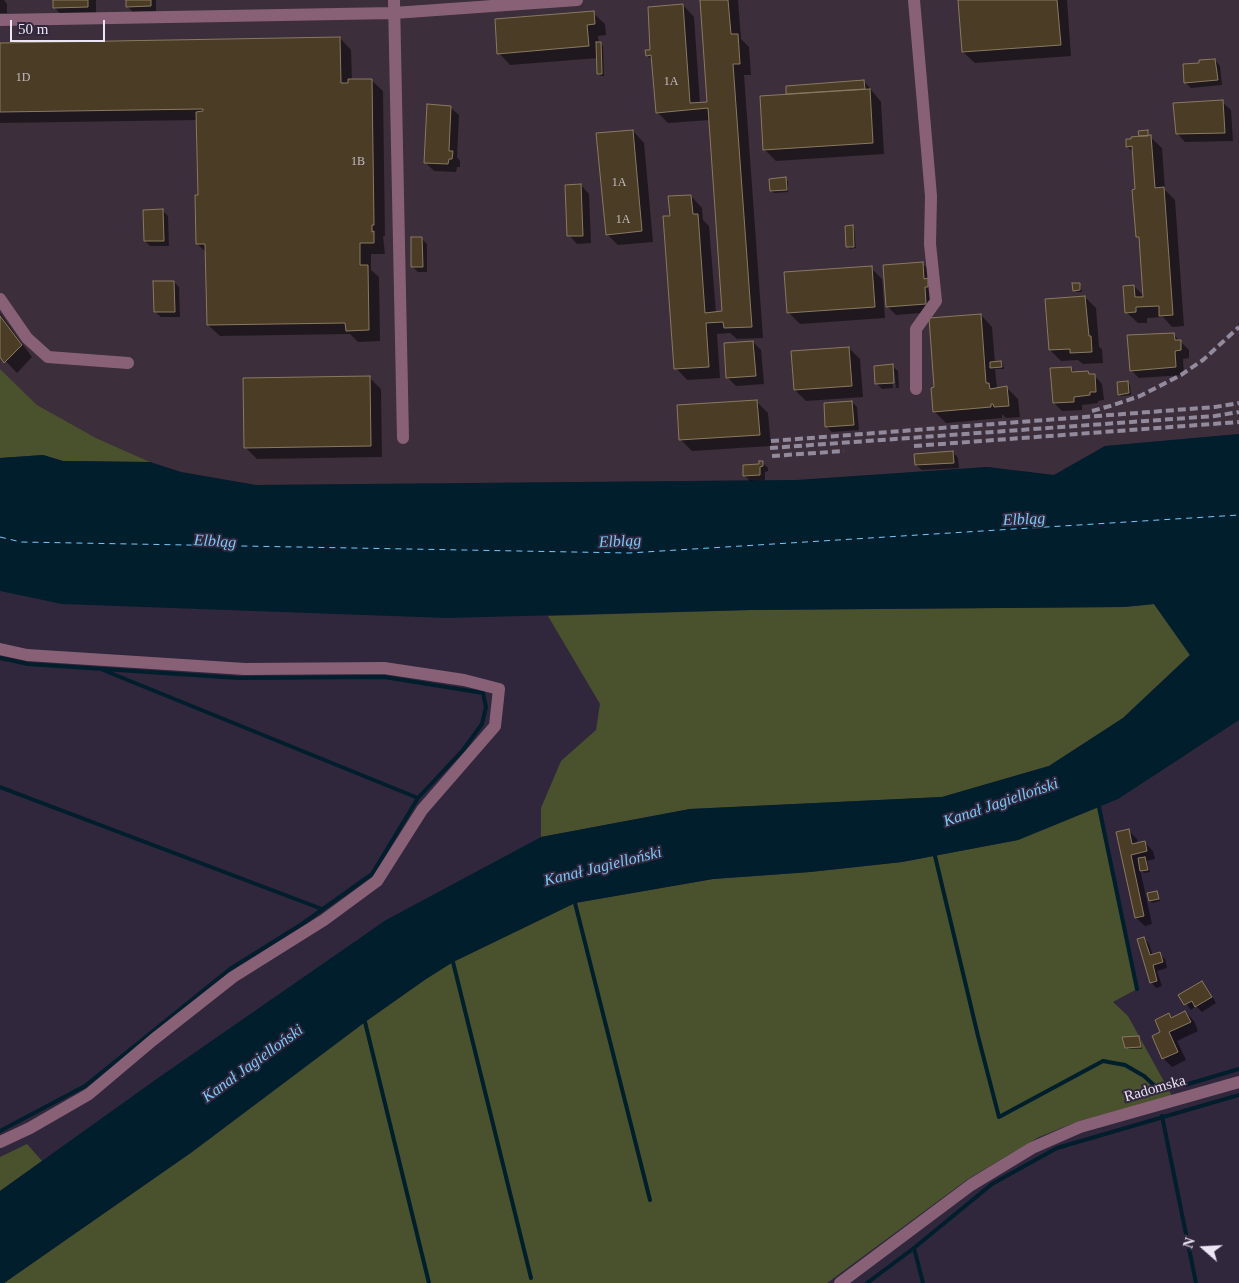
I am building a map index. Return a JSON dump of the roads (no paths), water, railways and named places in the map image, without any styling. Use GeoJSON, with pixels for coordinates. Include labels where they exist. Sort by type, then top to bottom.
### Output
{"type":"FeatureCollection","features":[{"type":"Feature","properties":{"kind":"street"},"geometry":{"type":"LineString","coordinates":[[0,20],[577,0]]}},
{"type":"Feature","properties":{"kind":"street"},"geometry":{"type":"LineString","coordinates":[[914,0],[931,196],[930,244],[936,301],[916,329],[916,389]]}},
{"type":"Feature","properties":{"kind":"street"},"geometry":{"type":"LineString","coordinates":[[394,6],[403,438]]}},
{"type":"Feature","properties":{"kind":"street"},"geometry":{"type":"LineString","coordinates":[[0,299],[27,338],[48,358],[128,363]]}},
{"type":"Feature","properties":{"kind":"street"},"geometry":{"type":"LineString","coordinates":[[0,649],[27,655],[245,669],[384,668],[464,680],[499,689],[495,726],[422,810],[377,880],[324,920],[233,977],[153,1040],[89,1094],[30,1128],[0,1142]]}},
{"type":"Feature","properties":{"kind":"street","name":"Radomska"},"geometry":{"type":"LineString","coordinates":[[840,1283],[970,1185],[1032,1148],[1080,1127],[1239,1082]]}},
{"type":"Feature","properties":{"kind":"water"},"geometry":{"type":"Polygon","coordinates":[[[1239,434],[1239,720],[1118,799],[1018,840],[902,862],[810,872],[713,879],[575,903],[453,962],[426,979],[365,1022],[192,1152],[4,1283],[0,1283],[0,1191],[158,1078],[386,920],[541,837],[690,809],[942,797],[1049,766],[1123,718],[1190,655],[1154,604],[1124,607],[749,610],[447,618],[62,604],[0,591],[0,458],[43,455],[63,461],[150,462],[181,472],[256,485],[797,480],[987,467],[1054,475],[1105,446],[1239,434]]]}},
{"type":"Feature","properties":{"kind":"waterway"},"geometry":{"type":"LineString","coordinates":[[0,658],[28,664],[238,678],[384,677],[483,693],[486,707],[482,724],[463,750],[418,798],[372,874],[302,924],[230,969],[85,1086],[0,1131]]}},
{"type":"Feature","properties":{"kind":"waterway"},"geometry":{"type":"LineString","coordinates":[[103,670],[418,798]]}},
{"type":"Feature","properties":{"kind":"waterway"},"geometry":{"type":"LineString","coordinates":[[0,787],[322,909]]}},
{"type":"Feature","properties":{"kind":"waterway"},"geometry":{"type":"LineString","coordinates":[[1099,807],[1137,989]]}},
{"type":"Feature","properties":{"kind":"waterway"},"geometry":{"type":"LineString","coordinates":[[935,856],[999,1117],[1103,1061],[1125,1065],[1144,1076],[1156,1087]]}},
{"type":"Feature","properties":{"kind":"waterway"},"geometry":{"type":"LineString","coordinates":[[575,903],[650,1200]]}},
{"type":"Feature","properties":{"kind":"waterway"},"geometry":{"type":"LineString","coordinates":[[453,962],[531,1278]]}},
{"type":"Feature","properties":{"kind":"waterway"},"geometry":{"type":"LineString","coordinates":[[365,1022],[429,1283]]}},
{"type":"Feature","properties":{"kind":"waterway"},"geometry":{"type":"LineString","coordinates":[[1185,1085],[1239,1069]]}},
{"type":"Feature","properties":{"kind":"waterway"},"geometry":{"type":"LineString","coordinates":[[867,1283],[914,1248],[992,1184],[1057,1148],[1239,1095]]}},
{"type":"Feature","properties":{"kind":"waterway"},"geometry":{"type":"LineString","coordinates":[[1162,1116],[1196,1283]]}},
{"type":"Feature","properties":{"kind":"waterway"},"geometry":{"type":"LineString","coordinates":[[914,1248],[923,1283]]}},
{"type":"Feature","properties":{"kind":"railway"},"geometry":{"type":"LineString","coordinates":[[1092,411],[1140,396],[1181,375],[1203,360],[1239,327]]}},
{"type":"Feature","properties":{"kind":"railway"},"geometry":{"type":"LineString","coordinates":[[771,441],[1215,407],[1239,403]]}},
{"type":"Feature","properties":{"kind":"railway"},"geometry":{"type":"LineString","coordinates":[[770,448],[1215,416],[1239,412]]}},
{"type":"Feature","properties":{"kind":"railway"},"geometry":{"type":"LineString","coordinates":[[914,446],[1239,422]]}},
{"type":"Feature","properties":{"kind":"railway"},"geometry":{"type":"LineString","coordinates":[[772,456],[844,451]]}},
{"type":"Feature","properties":{"kind":"water label","name":"Elbląg"},"geometry":{"type":"Point","coordinates":[1024,520]}},
{"type":"Feature","properties":{"kind":"water label","name":"Elbląg"},"geometry":{"type":"Point","coordinates":[215,542]}},
{"type":"Feature","properties":{"kind":"water label","name":"Elbląg"},"geometry":{"type":"Point","coordinates":[620,542]}},
{"type":"Feature","properties":{"kind":"water label","name":"Kanał Jagielloński"},"geometry":{"type":"Point","coordinates":[1001,803]}},
{"type":"Feature","properties":{"kind":"water label","name":"Kanał Jagielloński"},"geometry":{"type":"Point","coordinates":[603,867]}},
{"type":"Feature","properties":{"kind":"water label","name":"Kanał Jagielloński"},"geometry":{"type":"Point","coordinates":[253,1064]}}]}
